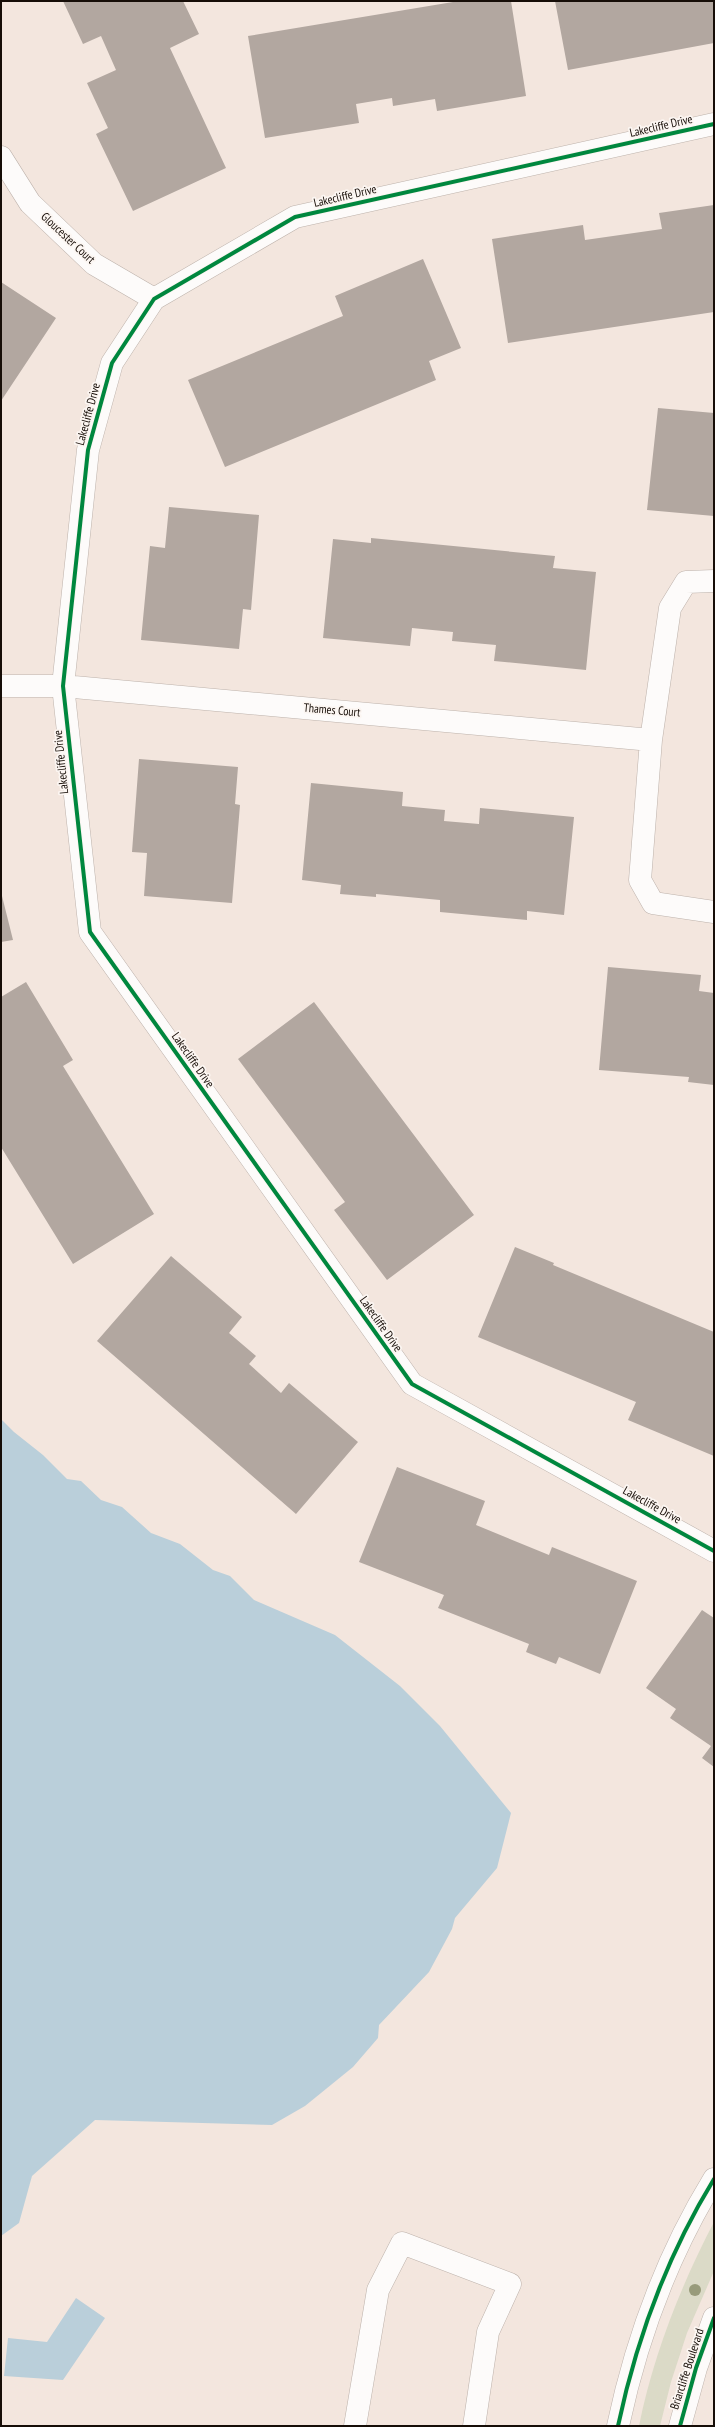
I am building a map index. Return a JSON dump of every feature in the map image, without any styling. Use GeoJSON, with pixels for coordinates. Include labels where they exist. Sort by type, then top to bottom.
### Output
{"type":"FeatureCollection","features":[{"type":"Feature","properties":{"kind":"street","name":"Lakecliffe Drive"},"geometry":{"type":"LineString","coordinates":[[714,124],[295,217],[154,299],[112,363],[88,450],[63,686],[90,932],[412,1384],[714,1550]]}},
{"type":"Feature","properties":{"kind":"street","name":"Gloucester Court"},"geometry":{"type":"LineString","coordinates":[[1,157],[30,203],[94,264],[154,299]]}},
{"type":"Feature","properties":{"kind":"street"},"geometry":{"type":"LineString","coordinates":[[714,581],[686,582],[670,608],[651,740],[640,880],[653,903],[714,912]]}},
{"type":"Feature","properties":{"kind":"street","name":"Thames Court"},"geometry":{"type":"LineString","coordinates":[[1,686],[63,686],[600,734],[651,740]]}},
{"type":"Feature","properties":{"kind":"street"},"geometry":{"type":"LineString","coordinates":[[618,2426],[631,2375],[660,2289],[714,2179]]}},
{"type":"Feature","properties":{"kind":"street"},"geometry":{"type":"LineString","coordinates":[[355,2426],[378,2290],[402,2243],[510,2284],[488,2332],[474,2426]]}},
{"type":"Feature","properties":{"kind":"street","name":"Briarcliffe Boulevard"},"geometry":{"type":"LineString","coordinates":[[680,2426],[696,2368],[714,2318]]}},
{"type":"Feature","properties":{"kind":"green space"},"geometry":{"type":"Polygon","coordinates":[[[714,2222],[714,2271],[687,2333],[671,2382],[660,2426],[639,2426],[652,2373],[669,2321],[690,2271],[714,2222]]]}},
{"type":"Feature","properties":{"kind":"water"},"geometry":{"type":"Polygon","coordinates":[[[1,1419],[14,1432],[43,1455],[67,1479],[81,1481],[101,1500],[122,1507],[151,1533],[180,1544],[213,1570],[230,1576],[254,1600],[335,1635],[400,1686],[440,1726],[511,1813],[497,1868],[455,1918],[452,1929],[429,1972],[379,2025],[378,2038],[353,2067],[305,2106],[272,2125],[95,2120],[32,2176],[19,2223],[1,2236],[1,1419]]]}},
{"type":"Feature","properties":{"kind":"water"},"geometry":{"type":"Polygon","coordinates":[[[76,2298],[105,2318],[63,2380],[4,2376],[8,2338],[47,2342],[76,2298]]]}},
{"type":"Feature","properties":{"kind":"building"},"geometry":{"type":"Polygon","coordinates":[[[63,1],[183,1],[199,34],[170,48],[226,168],[133,211],[96,134],[108,128],[87,83],[116,70],[101,36],[83,44],[63,1]]]}},
{"type":"Feature","properties":{"kind":"building"},"geometry":{"type":"Polygon","coordinates":[[[459,1],[511,1],[526,96],[437,111],[435,99],[393,106],[392,98],[356,104],[359,123],[265,138],[248,36],[459,1]]]}},
{"type":"Feature","properties":{"kind":"building"},"geometry":{"type":"Polygon","coordinates":[[[555,1],[714,1],[714,43],[568,70],[555,1]]]}},
{"type":"Feature","properties":{"kind":"building"},"geometry":{"type":"Polygon","coordinates":[[[714,205],[714,312],[508,343],[492,239],[583,225],[585,240],[662,229],[659,213],[714,205]]]}},
{"type":"Feature","properties":{"kind":"building"},"geometry":{"type":"Polygon","coordinates":[[[423,259],[461,348],[429,361],[436,380],[225,467],[188,380],[343,316],[335,296],[423,259]]]}},
{"type":"Feature","properties":{"kind":"building"},"geometry":{"type":"Polygon","coordinates":[[[1,282],[56,318],[1,401],[1,282]]]}},
{"type":"Feature","properties":{"kind":"building"},"geometry":{"type":"Polygon","coordinates":[[[658,408],[714,413],[714,516],[647,510],[658,408]]]}},
{"type":"Feature","properties":{"kind":"building"},"geometry":{"type":"Polygon","coordinates":[[[169,507],[259,515],[251,610],[243,609],[239,649],[141,640],[150,546],[165,548],[169,507]]]}},
{"type":"Feature","properties":{"kind":"building"},"geometry":{"type":"Polygon","coordinates":[[[371,538],[555,556],[553,568],[596,572],[586,670],[494,661],[496,645],[452,641],[453,632],[412,628],[410,646],[323,638],[333,539],[371,543],[371,538]]]}},
{"type":"Feature","properties":{"kind":"building"},"geometry":{"type":"Polygon","coordinates":[[[139,759],[238,767],[235,804],[240,805],[232,903],[144,896],[147,853],[132,852],[139,759]]]}},
{"type":"Feature","properties":{"kind":"building"},"geometry":{"type":"Polygon","coordinates":[[[311,783],[403,792],[402,806],[445,810],[444,821],[479,824],[480,808],[574,817],[564,915],[527,911],[527,920],[440,912],[440,900],[376,894],[376,897],[340,894],[341,885],[302,880],[311,783]]]}},
{"type":"Feature","properties":{"kind":"building"},"geometry":{"type":"Polygon","coordinates":[[[1,892],[13,940],[1,942],[1,892]]]}},
{"type":"Feature","properties":{"kind":"building"},"geometry":{"type":"Polygon","coordinates":[[[608,967],[701,975],[699,991],[714,993],[714,1085],[688,1082],[689,1077],[599,1070],[608,967]]]}},
{"type":"Feature","properties":{"kind":"building"},"geometry":{"type":"Polygon","coordinates":[[[26,982],[73,1060],[63,1066],[154,1214],[73,1264],[1,1147],[1,997],[26,982]]]}},
{"type":"Feature","properties":{"kind":"building"},"geometry":{"type":"Polygon","coordinates":[[[314,1002],[474,1215],[387,1280],[334,1210],[345,1202],[238,1059],[314,1002]]]}},
{"type":"Feature","properties":{"kind":"building"},"geometry":{"type":"Polygon","coordinates":[[[515,1247],[554,1263],[553,1265],[714,1332],[714,1456],[628,1420],[636,1402],[478,1337],[515,1247]]]}},
{"type":"Feature","properties":{"kind":"building"},"geometry":{"type":"Polygon","coordinates":[[[171,1256],[242,1317],[229,1333],[256,1356],[249,1364],[281,1393],[289,1383],[358,1442],[296,1514],[97,1341],[171,1256]]]}},
{"type":"Feature","properties":{"kind":"building"},"geometry":{"type":"Polygon","coordinates":[[[397,1467],[485,1501],[476,1525],[549,1555],[552,1547],[637,1581],[600,1674],[559,1657],[556,1664],[526,1652],[529,1644],[438,1608],[444,1595],[359,1562],[397,1467]]]}},
{"type":"Feature","properties":{"kind":"building"},"geometry":{"type":"Polygon","coordinates":[[[702,1610],[714,1618],[714,1767],[702,1758],[711,1746],[670,1718],[676,1709],[646,1688],[702,1610]]]}},
{"type":"Feature","properties":{"kind":"cycle path"},"geometry":{"type":"LineString","coordinates":[[714,124],[295,217],[154,299],[112,363],[88,450],[63,686],[90,932],[412,1384],[714,1551]]}},
{"type":"Feature","properties":{"kind":"cycle path"},"geometry":{"type":"LineString","coordinates":[[618,2426],[625,2394],[644,2330],[668,2268],[682,2237],[714,2179]]}},
{"type":"Feature","properties":{"kind":"cycle path"},"geometry":{"type":"LineString","coordinates":[[680,2426],[696,2368],[714,2318]]}}]}
